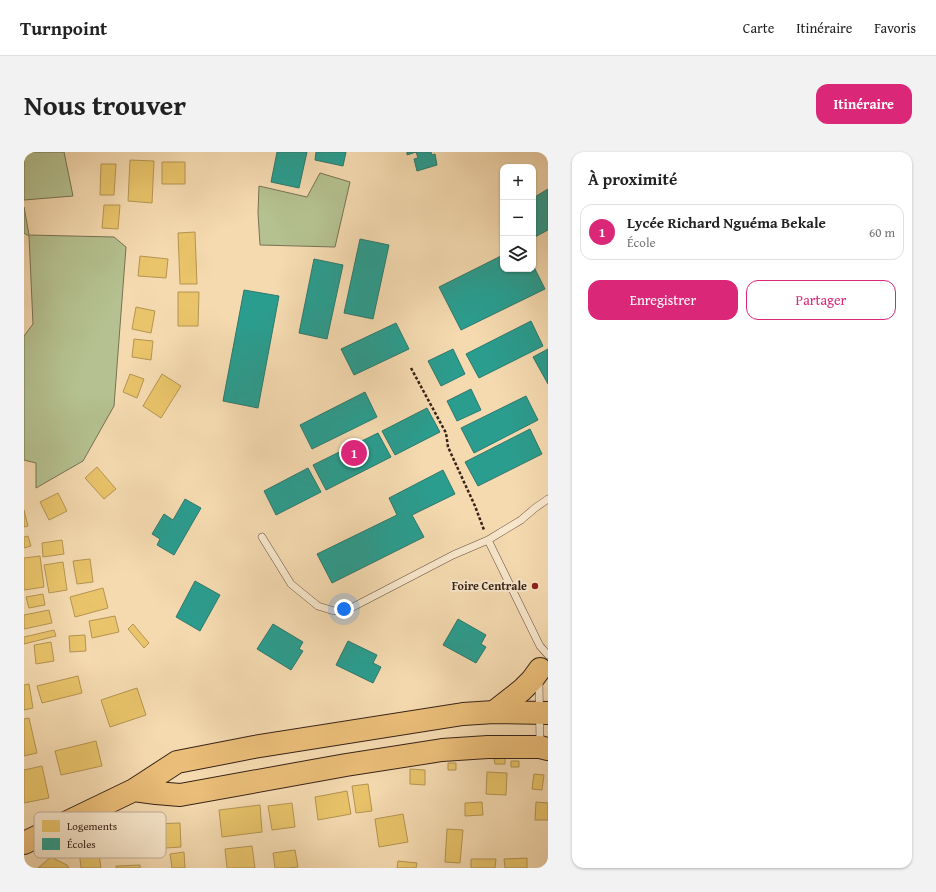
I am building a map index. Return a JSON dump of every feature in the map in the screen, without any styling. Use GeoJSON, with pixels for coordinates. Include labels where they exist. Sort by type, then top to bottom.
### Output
{"type":"FeatureCollection","features":[{"type":"Feature","properties":{"kind":"main road"},"geometry":{"type":"LineString","coordinates":[[494,712],[522,690],[532,680],[542,657]]}},
{"type":"Feature","properties":{"kind":"main road"},"geometry":{"type":"LineString","coordinates":[[88,812],[134,790],[177,762],[456,715],[494,712],[543,713]]}},
{"type":"Feature","properties":{"kind":"main road"},"geometry":{"type":"LineString","coordinates":[[134,790],[180,795],[346,765],[442,750],[488,747],[544,748]]}},
{"type":"Feature","properties":{"kind":"main road"},"geometry":{"type":"LineString","coordinates":[[24,843],[34,838]]}},
{"type":"Feature","properties":{"kind":"lane"},"geometry":{"type":"LineString","coordinates":[[262,538],[291,584],[318,606],[334,611],[351,608],[453,555],[488,540],[521,520],[548,499]]}},
{"type":"Feature","properties":{"kind":"lane"},"geometry":{"type":"LineString","coordinates":[[488,540],[542,657],[544,748]]}},
{"type":"Feature","properties":{"kind":"path"},"geometry":{"type":"LineString","coordinates":[[411,368],[446,433],[448,447],[475,506],[488,540]]}},
{"type":"Feature","properties":{"kind":"green space"},"geometry":{"type":"Polygon","coordinates":[[[24,152],[64,152],[73,196],[24,200],[24,152]]]}},
{"type":"Feature","properties":{"kind":"green space"},"geometry":{"type":"Polygon","coordinates":[[[320,173],[350,182],[335,247],[260,245],[258,213],[259,186],[307,197],[320,173]]]}},
{"type":"Feature","properties":{"kind":"green space"},"geometry":{"type":"Polygon","coordinates":[[[24,207],[29,235],[114,237],[126,247],[114,406],[83,461],[36,488],[36,463],[24,460],[24,336],[33,324],[29,236],[24,233],[24,207]]]}},
{"type":"Feature","properties":{"kind":"building: Logements"},"geometry":{"type":"Polygon","coordinates":[[[130,160],[154,161],[152,203],[128,201],[130,160]]]}},
{"type":"Feature","properties":{"kind":"building: Logements"},"geometry":{"type":"Polygon","coordinates":[[[162,162],[185,162],[185,184],[162,184],[162,162]]]}},
{"type":"Feature","properties":{"kind":"building: Logements"},"geometry":{"type":"Polygon","coordinates":[[[101,164],[116,164],[114,195],[100,195],[101,164]]]}},
{"type":"Feature","properties":{"kind":"building: Logements"},"geometry":{"type":"Polygon","coordinates":[[[104,205],[120,205],[118,229],[102,228],[104,205]]]}},
{"type":"Feature","properties":{"kind":"building: Logements"},"geometry":{"type":"Polygon","coordinates":[[[195,232],[197,284],[180,284],[178,233],[195,232]]]}},
{"type":"Feature","properties":{"kind":"building: Logements"},"geometry":{"type":"Polygon","coordinates":[[[140,256],[168,259],[166,278],[138,276],[140,256]]]}},
{"type":"Feature","properties":{"kind":"building: Logements"},"geometry":{"type":"Polygon","coordinates":[[[178,292],[199,292],[198,326],[178,326],[178,292]]]}},
{"type":"Feature","properties":{"kind":"building: Logements"},"geometry":{"type":"Polygon","coordinates":[[[136,307],[155,311],[151,333],[132,329],[136,307]]]}},
{"type":"Feature","properties":{"kind":"building: Logements"},"geometry":{"type":"Polygon","coordinates":[[[134,339],[153,341],[151,360],[132,357],[134,339]]]}},
{"type":"Feature","properties":{"kind":"building: Logements"},"geometry":{"type":"Polygon","coordinates":[[[130,374],[144,379],[137,398],[123,392],[130,374]]]}},
{"type":"Feature","properties":{"kind":"building: Logements"},"geometry":{"type":"Polygon","coordinates":[[[162,374],[181,386],[161,418],[143,406],[162,374]]]}},
{"type":"Feature","properties":{"kind":"building: Logements"},"geometry":{"type":"Polygon","coordinates":[[[97,467],[116,489],[104,499],[85,478],[97,467]]]}},
{"type":"Feature","properties":{"kind":"building: Logements"},"geometry":{"type":"Polygon","coordinates":[[[58,493],[67,511],[49,520],[40,502],[58,493]]]}},
{"type":"Feature","properties":{"kind":"building: Logements"},"geometry":{"type":"Polygon","coordinates":[[[24,510],[28,526],[24,527],[24,510]]]}},
{"type":"Feature","properties":{"kind":"building: Logements"},"geometry":{"type":"Polygon","coordinates":[[[28,536],[31,546],[24,548],[24,537],[28,536]]]}},
{"type":"Feature","properties":{"kind":"building: Logements"},"geometry":{"type":"Polygon","coordinates":[[[62,540],[64,554],[43,557],[42,543],[62,540]]]}},
{"type":"Feature","properties":{"kind":"building: Logements"},"geometry":{"type":"Polygon","coordinates":[[[40,556],[44,587],[24,590],[24,558],[40,556]]]}},
{"type":"Feature","properties":{"kind":"building: Logements"},"geometry":{"type":"Polygon","coordinates":[[[90,559],[93,582],[77,584],[73,561],[90,559]]]}},
{"type":"Feature","properties":{"kind":"building: Logements"},"geometry":{"type":"Polygon","coordinates":[[[63,562],[67,590],[49,593],[44,565],[63,562]]]}},
{"type":"Feature","properties":{"kind":"building: Logements"},"geometry":{"type":"Polygon","coordinates":[[[103,588],[108,608],[75,617],[70,597],[103,588]]]}},
{"type":"Feature","properties":{"kind":"building: Logements"},"geometry":{"type":"Polygon","coordinates":[[[43,594],[45,605],[29,608],[26,597],[43,594]]]}},
{"type":"Feature","properties":{"kind":"building: Logements"},"geometry":{"type":"Polygon","coordinates":[[[49,610],[52,623],[24,629],[24,615],[49,610]]]}},
{"type":"Feature","properties":{"kind":"building: Logements"},"geometry":{"type":"Polygon","coordinates":[[[115,616],[119,632],[92,638],[89,621],[115,616]]]}},
{"type":"Feature","properties":{"kind":"building: Logements"},"geometry":{"type":"Polygon","coordinates":[[[133,624],[149,643],[144,648],[128,629],[133,624]]]}},
{"type":"Feature","properties":{"kind":"building: Logements"},"geometry":{"type":"Polygon","coordinates":[[[54,630],[56,636],[24,644],[24,637],[54,630]]]}},
{"type":"Feature","properties":{"kind":"building: Logements"},"geometry":{"type":"Polygon","coordinates":[[[85,635],[86,651],[70,652],[69,636],[85,635]]]}},
{"type":"Feature","properties":{"kind":"building: Logements"},"geometry":{"type":"Polygon","coordinates":[[[51,642],[54,661],[36,664],[34,645],[51,642]]]}},
{"type":"Feature","properties":{"kind":"building: Logements"},"geometry":{"type":"Polygon","coordinates":[[[78,676],[82,693],[42,703],[37,686],[78,676]]]}},
{"type":"Feature","properties":{"kind":"building: Logements"},"geometry":{"type":"Polygon","coordinates":[[[29,684],[33,708],[24,710],[24,685],[29,684]]]}},
{"type":"Feature","properties":{"kind":"building: Logements"},"geometry":{"type":"Polygon","coordinates":[[[137,688],[146,715],[110,727],[101,700],[137,688]]]}},
{"type":"Feature","properties":{"kind":"building: Logements"},"geometry":{"type":"Polygon","coordinates":[[[29,718],[37,753],[24,756],[24,719],[29,718]]]}},
{"type":"Feature","properties":{"kind":"building: Logements"},"geometry":{"type":"Polygon","coordinates":[[[96,741],[102,766],[61,775],[55,751],[96,741]]]}},
{"type":"Feature","properties":{"kind":"building: Logements"},"geometry":{"type":"Polygon","coordinates":[[[505,758],[505,764],[495,764],[494,759],[505,758]]]}},
{"type":"Feature","properties":{"kind":"building: Logements"},"geometry":{"type":"Polygon","coordinates":[[[511,761],[519,761],[519,767],[511,767],[511,761]]]}},
{"type":"Feature","properties":{"kind":"building: Logements"},"geometry":{"type":"Polygon","coordinates":[[[448,763],[456,763],[456,770],[448,770],[448,763]]]}},
{"type":"Feature","properties":{"kind":"building: Logements"},"geometry":{"type":"Polygon","coordinates":[[[42,766],[49,798],[24,803],[24,770],[42,766]]]}},
{"type":"Feature","properties":{"kind":"building: Logements"},"geometry":{"type":"Polygon","coordinates":[[[410,769],[425,770],[425,785],[410,784],[410,769]]]}},
{"type":"Feature","properties":{"kind":"building: Logements"},"geometry":{"type":"Polygon","coordinates":[[[487,772],[507,773],[506,795],[486,794],[487,772]]]}},
{"type":"Feature","properties":{"kind":"building: Logements"},"geometry":{"type":"Polygon","coordinates":[[[534,774],[544,775],[542,790],[532,789],[534,774]]]}},
{"type":"Feature","properties":{"kind":"building: Logements"},"geometry":{"type":"Polygon","coordinates":[[[368,784],[372,811],[356,813],[352,786],[368,784]]]}},
{"type":"Feature","properties":{"kind":"building: Logements"},"geometry":{"type":"Polygon","coordinates":[[[347,791],[351,814],[318,820],[315,797],[347,791]]]}},
{"type":"Feature","properties":{"kind":"building: Logements"},"geometry":{"type":"Polygon","coordinates":[[[482,802],[483,815],[465,816],[465,803],[482,802]]]}},
{"type":"Feature","properties":{"kind":"building: Logements"},"geometry":{"type":"Polygon","coordinates":[[[536,802],[548,803],[548,820],[535,820],[536,802]]]}},
{"type":"Feature","properties":{"kind":"building: Logements"},"geometry":{"type":"Polygon","coordinates":[[[292,803],[295,827],[272,830],[268,806],[292,803]]]}},
{"type":"Feature","properties":{"kind":"building: Logements"},"geometry":{"type":"Polygon","coordinates":[[[260,805],[262,832],[222,837],[219,810],[260,805]]]}},
{"type":"Feature","properties":{"kind":"building: Logements"},"geometry":{"type":"Polygon","coordinates":[[[403,814],[408,842],[379,847],[375,819],[403,814]]]}},
{"type":"Feature","properties":{"kind":"building: Logements"},"geometry":{"type":"Polygon","coordinates":[[[166,823],[180,823],[181,847],[166,848],[166,823]]]}},
{"type":"Feature","properties":{"kind":"building: Logements"},"geometry":{"type":"Polygon","coordinates":[[[447,829],[463,830],[460,863],[445,862],[447,829]]]}},
{"type":"Feature","properties":{"kind":"building: Logements"},"geometry":{"type":"Polygon","coordinates":[[[252,846],[255,868],[227,868],[225,849],[252,846]]]}},
{"type":"Feature","properties":{"kind":"building: Logements"},"geometry":{"type":"Polygon","coordinates":[[[295,850],[298,867],[275,868],[273,853],[295,850]]]}},
{"type":"Feature","properties":{"kind":"building: Logements"},"geometry":{"type":"Polygon","coordinates":[[[184,852],[185,868],[172,868],[170,854],[184,852]]]}},
{"type":"Feature","properties":{"kind":"building: Logements"},"geometry":{"type":"Polygon","coordinates":[[[50,858],[53,858],[67,865],[69,868],[38,868],[50,858]]]}},
{"type":"Feature","properties":{"kind":"building: Logements"},"geometry":{"type":"Polygon","coordinates":[[[80,858],[100,858],[101,868],[81,868],[80,858]]]}},
{"type":"Feature","properties":{"kind":"building: Logements"},"geometry":{"type":"Polygon","coordinates":[[[527,858],[527,868],[505,868],[504,859],[527,858]]]}},
{"type":"Feature","properties":{"kind":"building: Logements"},"geometry":{"type":"Polygon","coordinates":[[[471,859],[496,859],[495,868],[471,868],[471,859]]]}},
{"type":"Feature","properties":{"kind":"building: Logements"},"geometry":{"type":"Polygon","coordinates":[[[398,861],[417,863],[416,868],[397,868],[398,861]]]}},
{"type":"Feature","properties":{"kind":"building: Logements"},"geometry":{"type":"Polygon","coordinates":[[[140,865],[140,868],[116,868],[116,866],[140,865]]]}},
{"type":"Feature","properties":{"kind":"building: Écoles"},"geometry":{"type":"Polygon","coordinates":[[[277,152],[307,152],[299,188],[271,182],[277,152]]]}},
{"type":"Feature","properties":{"kind":"building: Écoles"},"geometry":{"type":"Polygon","coordinates":[[[316,152],[346,152],[343,166],[315,160],[316,152]]]}},
{"type":"Feature","properties":{"kind":"building: Écoles"},"geometry":{"type":"Polygon","coordinates":[[[407,152],[416,152],[407,155],[407,152]]]}},
{"type":"Feature","properties":{"kind":"building: Écoles"},"geometry":{"type":"Polygon","coordinates":[[[416,152],[431,152],[432,155],[435,154],[437,165],[417,171],[414,159],[418,158],[416,152]]]}},
{"type":"Feature","properties":{"kind":"building: Écoles"},"geometry":{"type":"Polygon","coordinates":[[[548,189],[548,230],[536,236],[536,200],[536,196],[548,189]]]}},
{"type":"Feature","properties":{"kind":"building: Écoles"},"geometry":{"type":"Polygon","coordinates":[[[360,239],[389,245],[373,319],[344,313],[360,239]]]}},
{"type":"Feature","properties":{"kind":"building: Écoles"},"geometry":{"type":"Polygon","coordinates":[[[500,256],[500,272],[536,271],[545,289],[461,330],[439,287],[500,256]]]}},
{"type":"Feature","properties":{"kind":"building: Écoles"},"geometry":{"type":"Polygon","coordinates":[[[314,259],[343,265],[327,339],[299,333],[314,259]]]}},
{"type":"Feature","properties":{"kind":"building: Écoles"},"geometry":{"type":"Polygon","coordinates":[[[244,290],[279,296],[258,408],[223,401],[244,290]]]}},
{"type":"Feature","properties":{"kind":"building: Écoles"},"geometry":{"type":"Polygon","coordinates":[[[531,321],[543,346],[479,378],[466,354],[531,321]]]}},
{"type":"Feature","properties":{"kind":"building: Écoles"},"geometry":{"type":"Polygon","coordinates":[[[396,323],[409,349],[354,375],[341,349],[396,323]]]}},
{"type":"Feature","properties":{"kind":"building: Écoles"},"geometry":{"type":"Polygon","coordinates":[[[453,349],[465,374],[441,386],[428,361],[453,349]]]}},
{"type":"Feature","properties":{"kind":"building: Écoles"},"geometry":{"type":"Polygon","coordinates":[[[548,349],[548,384],[533,357],[548,349]]]}},
{"type":"Feature","properties":{"kind":"building: Écoles"},"geometry":{"type":"Polygon","coordinates":[[[471,389],[481,410],[457,421],[447,401],[471,389]]]}},
{"type":"Feature","properties":{"kind":"building: Écoles"},"geometry":{"type":"Polygon","coordinates":[[[365,392],[377,417],[312,449],[300,425],[365,392]]]}},
{"type":"Feature","properties":{"kind":"building: Écoles"},"geometry":{"type":"Polygon","coordinates":[[[526,396],[538,420],[474,453],[461,428],[526,396]]]}},
{"type":"Feature","properties":{"kind":"building: Écoles"},"geometry":{"type":"Polygon","coordinates":[[[427,408],[440,432],[395,455],[382,431],[427,408]]]}},
{"type":"Feature","properties":{"kind":"building: Écoles"},"geometry":{"type":"Polygon","coordinates":[[[530,429],[542,454],[478,486],[465,462],[530,429]]]}},
{"type":"Feature","properties":{"kind":"building: Écoles"},"geometry":{"type":"Polygon","coordinates":[[[378,433],[391,457],[326,490],[313,465],[378,433]]]}},
{"type":"Feature","properties":{"kind":"building: Écoles"},"geometry":{"type":"Polygon","coordinates":[[[308,468],[321,492],[276,515],[264,491],[308,468]]]}},
{"type":"Feature","properties":{"kind":"building: Écoles"},"geometry":{"type":"Polygon","coordinates":[[[443,470],[455,494],[412,515],[424,537],[332,583],[317,554],[397,515],[389,498],[443,470]]]}},
{"type":"Feature","properties":{"kind":"building: Écoles"},"geometry":{"type":"Polygon","coordinates":[[[185,499],[201,508],[174,555],[157,545],[160,539],[152,534],[164,514],[173,520],[185,499]]]}},
{"type":"Feature","properties":{"kind":"building: Écoles"},"geometry":{"type":"Polygon","coordinates":[[[195,581],[220,595],[200,631],[176,617],[195,581]]]}},
{"type":"Feature","properties":{"kind":"building: Écoles"},"geometry":{"type":"Polygon","coordinates":[[[458,619],[486,635],[481,644],[486,647],[476,663],[443,645],[458,619]]]}},
{"type":"Feature","properties":{"kind":"building: Écoles"},"geometry":{"type":"Polygon","coordinates":[[[273,624],[303,642],[299,649],[303,651],[291,670],[257,649],[273,624]]]}},
{"type":"Feature","properties":{"kind":"building: Écoles"},"geometry":{"type":"Polygon","coordinates":[[[348,641],[377,655],[373,663],[381,667],[373,683],[336,665],[348,641]]]}},
{"type":"Feature","properties":{"kind":"place","name":"Lycée Richard Nguéma Bekale"},"geometry":{"type":"Point","coordinates":[354,453]}},
{"type":"Feature","properties":{"kind":"place","name":"Foire Centrale"},"geometry":{"type":"Point","coordinates":[535,586]}}]}
